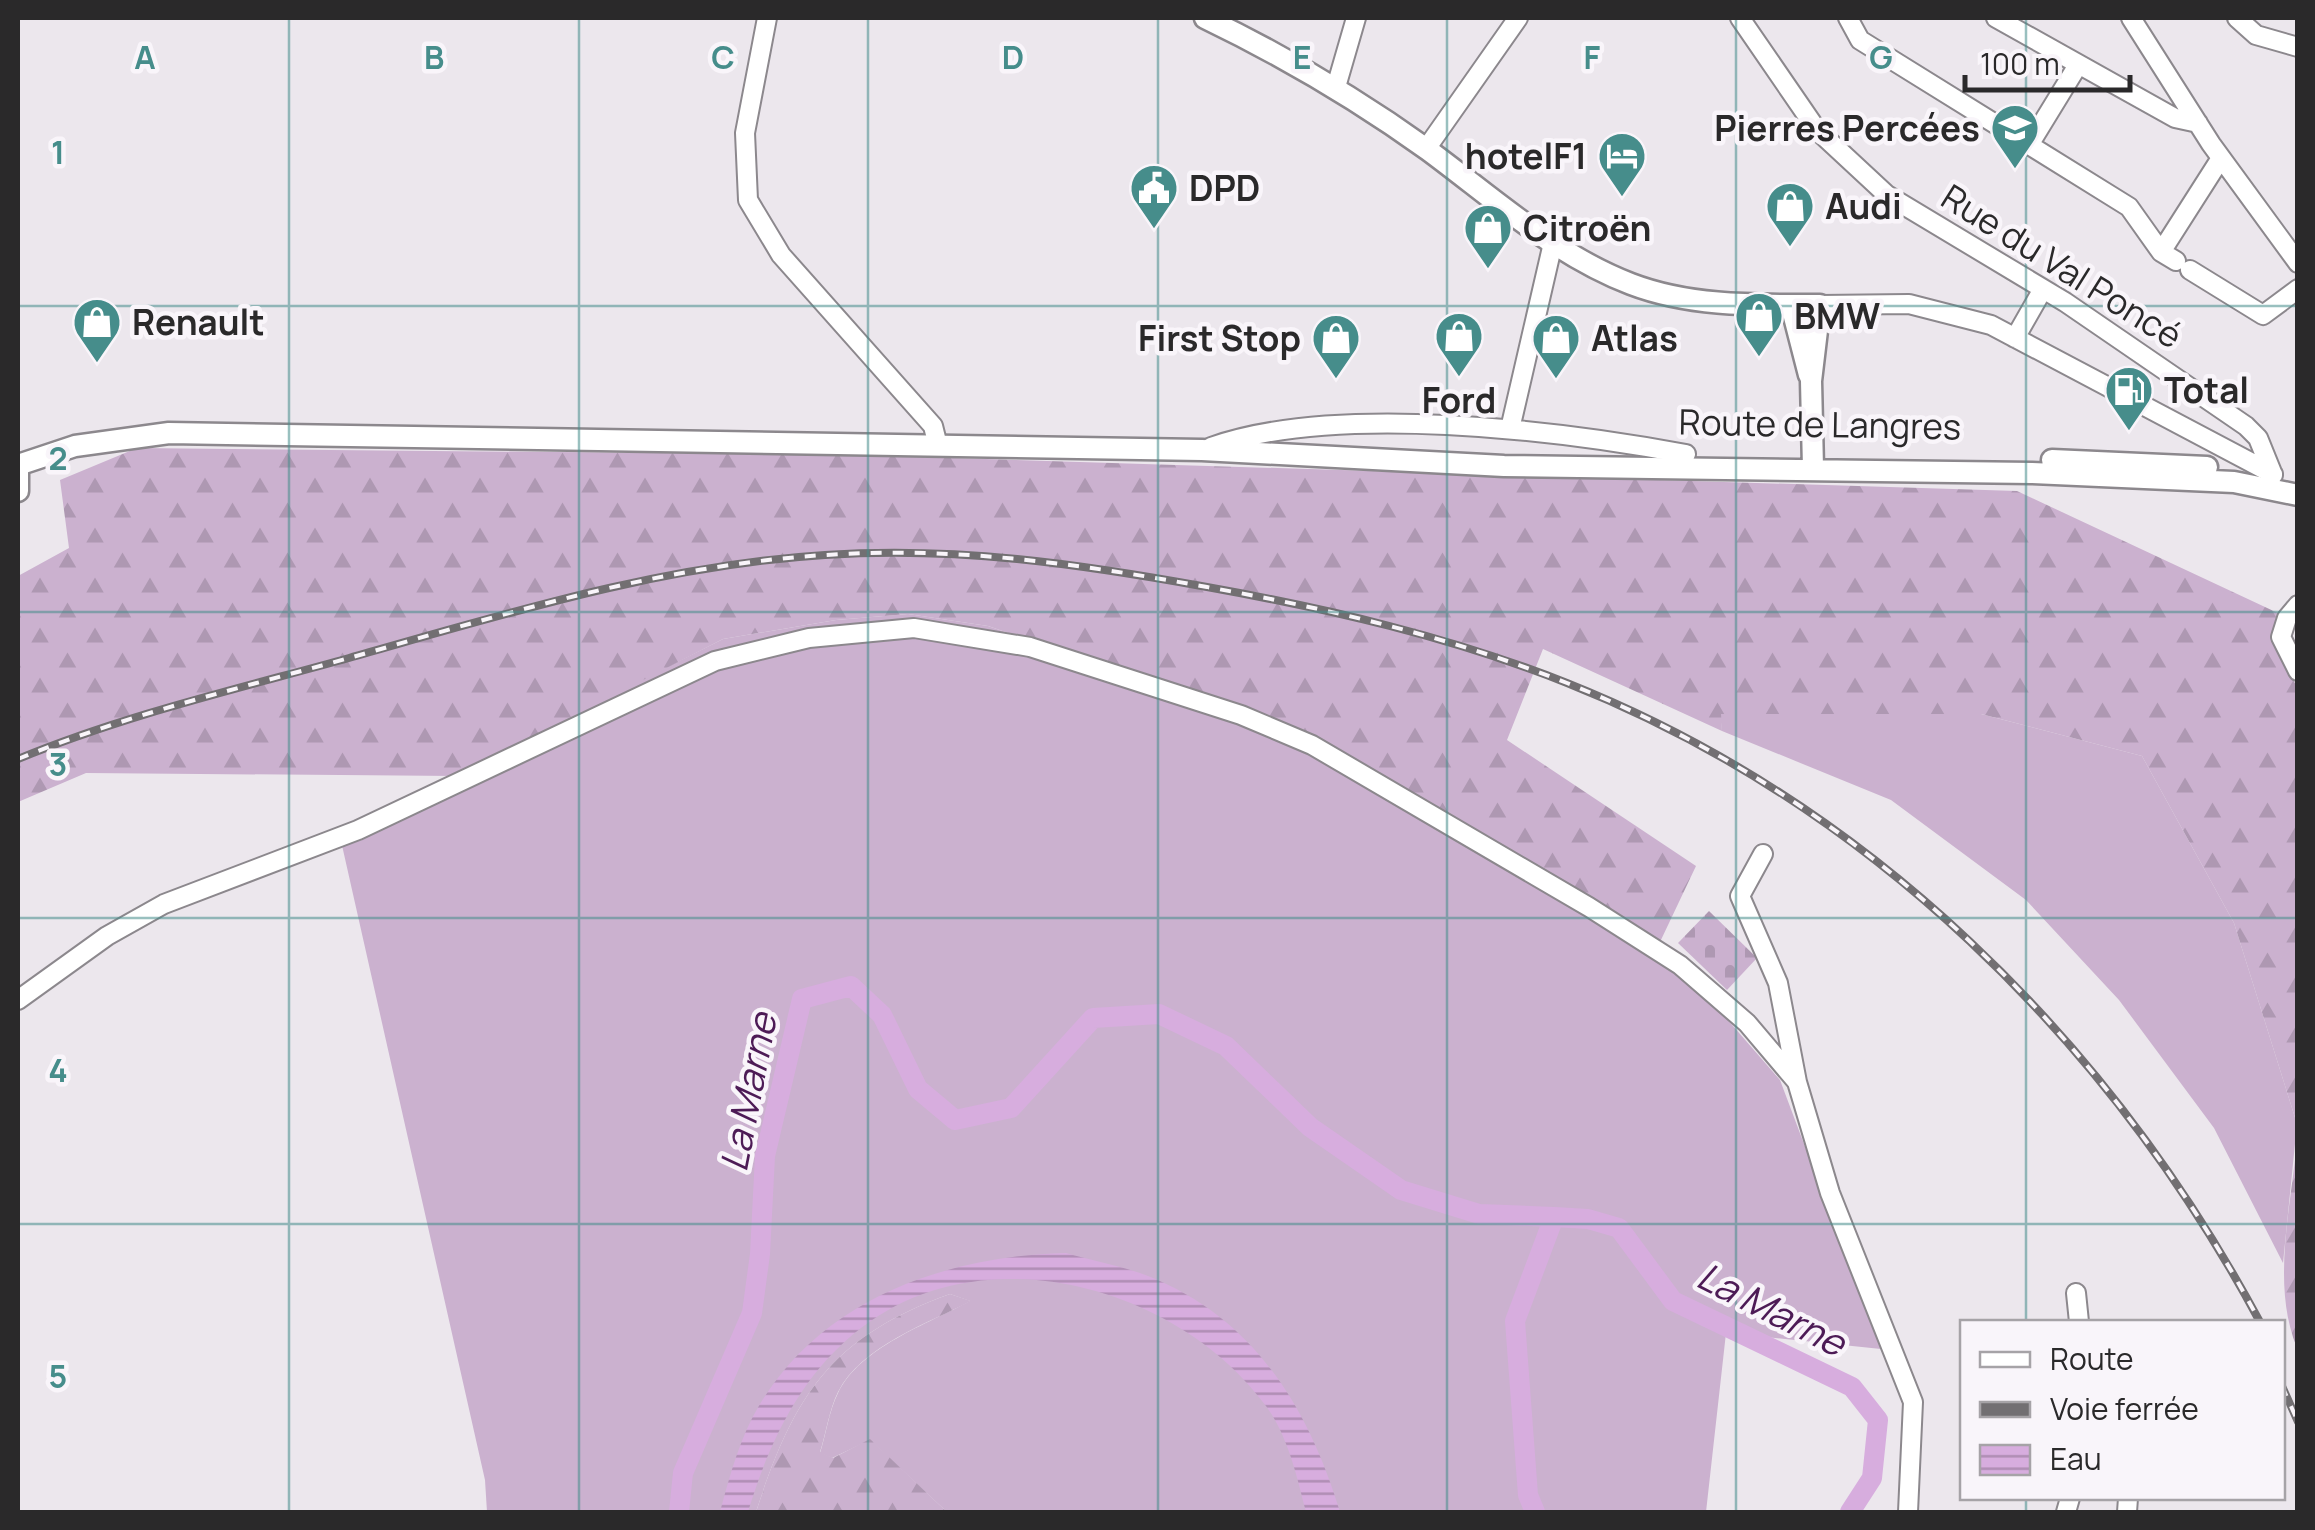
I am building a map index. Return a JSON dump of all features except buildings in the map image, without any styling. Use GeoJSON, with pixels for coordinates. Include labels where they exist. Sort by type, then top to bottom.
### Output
{"type":"FeatureCollection","features":[{"type":"Feature","properties":{"kind":"main road"},"geometry":{"type":"LineString","coordinates":[[1205,18],[1336,87],[1552,243],[1630,284],[1666,295],[1735,304],[1820,305],[1811,381],[1813,462]]}},
{"type":"Feature","properties":{"kind":"main road"},"geometry":{"type":"LineString","coordinates":[[1791,305],[1811,381]]}},
{"type":"Feature","properties":{"kind":"main road"},"geometry":{"type":"LineString","coordinates":[[18,491],[18,468],[76,446],[169,434],[1202,450],[1340,454],[1378,461],[1504,466],[1813,462],[2234,482],[2298,495]]}},
{"type":"Feature","properties":{"kind":"main road","name":"Route de Langres"},"geometry":{"type":"LineString","coordinates":[[1340,454],[1686,454],[1813,462],[2153,464],[2273,475],[2298,483]]}},
{"type":"Feature","properties":{"kind":"street"},"geometry":{"type":"LineString","coordinates":[[766,18],[744,133],[748,200],[780,254],[933,426],[938,446]]}},
{"type":"Feature","properties":{"kind":"street"},"geometry":{"type":"LineString","coordinates":[[1336,87],[1356,18]]}},
{"type":"Feature","properties":{"kind":"street"},"geometry":{"type":"LineString","coordinates":[[1426,149],[1518,18]]}},
{"type":"Feature","properties":{"kind":"street","name":"Rue du Val Poncé"},"geometry":{"type":"LineString","coordinates":[[1740,18],[1817,130],[1887,195],[2043,289],[2246,426],[2258,438],[2273,475]]}},
{"type":"Feature","properties":{"kind":"street"},"geometry":{"type":"LineString","coordinates":[[1848,18],[1860,40],[2129,208],[2176,261],[2263,314],[2298,288]]}},
{"type":"Feature","properties":{"kind":"street"},"geometry":{"type":"LineString","coordinates":[[1996,18],[2175,118],[2198,123]]}},
{"type":"Feature","properties":{"kind":"street"},"geometry":{"type":"LineString","coordinates":[[2131,18],[2221,158],[2298,263]]}},
{"type":"Feature","properties":{"kind":"street"},"geometry":{"type":"LineString","coordinates":[[2236,18],[2256,35],[2298,47]]}},
{"type":"Feature","properties":{"kind":"street"},"geometry":{"type":"LineString","coordinates":[[2028,146],[2078,65]]}},
{"type":"Feature","properties":{"kind":"street"},"geometry":{"type":"LineString","coordinates":[[2176,261],[2221,158]]}},
{"type":"Feature","properties":{"kind":"street"},"geometry":{"type":"LineString","coordinates":[[1510,430],[1552,243]]}},
{"type":"Feature","properties":{"kind":"street"},"geometry":{"type":"LineString","coordinates":[[2015,338],[2043,289]]}},
{"type":"Feature","properties":{"kind":"street"},"geometry":{"type":"LineString","coordinates":[[1820,305],[1909,304],[1939,309],[2015,338],[2273,475]]}},
{"type":"Feature","properties":{"kind":"street"},"geometry":{"type":"LineString","coordinates":[[1202,450],[1284,430],[1348,426],[1510,430],[1686,454]]}},
{"type":"Feature","properties":{"kind":"street"},"geometry":{"type":"LineString","coordinates":[[2298,605],[2287,618],[2281,637],[2298,671]]}},
{"type":"Feature","properties":{"kind":"street"},"geometry":{"type":"LineString","coordinates":[[18,1000],[108,936],[164,904],[374,822],[716,661],[808,638],[914,628],[1030,647],[1240,715],[1312,745],[1589,907],[1680,965],[1747,1023],[1797,1082]]}},
{"type":"Feature","properties":{"kind":"street"},"geometry":{"type":"LineString","coordinates":[[1763,854],[1740,896],[1778,982],[1797,1082],[1860,1278],[1902,1365],[1913,1402],[1908,1512]]}},
{"type":"Feature","properties":{"kind":"street"},"geometry":{"type":"LineString","coordinates":[[2076,1294],[2079,1320]]}},
{"type":"Feature","properties":{"kind":"green space"},"geometry":{"type":"Polygon","coordinates":[[[137,448],[856,455],[2017,491],[2280,614],[2273,642],[2298,689],[2297,1124],[2234,923],[2142,756],[1981,714],[1721,714],[1722,731],[1543,649],[1507,740],[1696,866],[1660,942],[1308,736],[988,626],[908,614],[836,620],[723,639],[456,776],[86,773],[18,802],[18,576],[69,548],[60,480],[137,448]]]}},
{"type":"Feature","properties":{"kind":"green space"},"geometry":{"type":"Polygon","coordinates":[[[908,614],[988,626],[1308,736],[1660,942],[1780,1080],[1881,1349],[1726,1333],[1706,1512],[947,1512],[870,1440],[832,1458],[820,1453],[835,1400],[848,1377],[896,1338],[970,1301],[950,1294],[875,1330],[846,1351],[823,1375],[786,1435],[756,1512],[487,1512],[485,1480],[339,832],[723,639],[836,620],[908,614]]]}},
{"type":"Feature","properties":{"kind":"green space"},"geometry":{"type":"Polygon","coordinates":[[[1720,714],[1981,714],[2142,756],[2234,923],[2297,1124],[2283,1263],[2214,1128],[2119,1000],[2026,900],[1891,800],[1722,731],[1720,714]]]}},
{"type":"Feature","properties":{"kind":"green space"},"geometry":{"type":"Polygon","coordinates":[[[1709,911],[1757,958],[1727,990],[1678,943],[1709,911]]]}},
{"type":"Feature","properties":{"kind":"green space"},"geometry":{"type":"Polygon","coordinates":[[[2297,1141],[2297,1348],[2289,1324],[2284,1272],[2297,1141]]]}},
{"type":"Feature","properties":{"kind":"green space"},"geometry":{"type":"Polygon","coordinates":[[[950,1294],[971,1301],[879,1349],[849,1376],[835,1399],[820,1452],[833,1458],[870,1439],[947,1512],[756,1512],[786,1435],[823,1375],[846,1351],[875,1330],[950,1294]]]}},
{"type":"Feature","properties":{"kind":"water"},"geometry":{"type":"Polygon","coordinates":[[[1066,1253],[1148,1276],[1185,1294],[1247,1341],[1293,1402],[1327,1473],[1340,1512],[1306,1512],[1286,1443],[1266,1406],[1229,1365],[1183,1330],[1132,1304],[1077,1286],[1021,1279],[964,1283],[910,1299],[861,1328],[804,1388],[777,1435],[748,1512],[720,1512],[736,1456],[760,1404],[787,1367],[819,1336],[854,1310],[934,1274],[1022,1256],[1066,1253]]]}},
{"type":"Feature","properties":{"kind":"waterway","name":"La Marne"},"geometry":{"type":"LineString","coordinates":[[679,1512],[683,1473],[752,1313],[760,1254],[765,1156],[802,999],[851,986],[882,1015],[918,1089],[955,1120],[1011,1108],[1093,1018],[1159,1014],[1226,1046],[1310,1127],[1401,1190],[1479,1214],[1554,1217],[1515,1321],[1528,1495],[1535,1512]]}},
{"type":"Feature","properties":{"kind":"waterway","name":"La Marne"},"geometry":{"type":"LineString","coordinates":[[1554,1217],[1588,1219],[1619,1228],[1673,1301],[1852,1387],[1878,1420],[1872,1478],[1850,1512]]}},
{"type":"Feature","properties":{"kind":"railway"},"geometry":{"type":"LineString","coordinates":[[18,759],[140,716],[525,609],[644,580],[764,560],[874,553],[1017,559],[1207,587],[1390,626],[1567,683],[1677,733],[1781,794],[1879,863],[1970,941],[2054,1027],[2130,1120],[2199,1218],[2259,1320]]}},
{"type":"Feature","properties":{"kind":"railway"},"geometry":{"type":"LineString","coordinates":[[2285,1393],[2298,1422]]}},
{"type":"Feature","properties":{"kind":"place","name":"Pierres Percées"},"geometry":{"type":"Point","coordinates":[2015,170]}},
{"type":"Feature","properties":{"kind":"place","name":"hotelF1"},"geometry":{"type":"Point","coordinates":[1622,198]}},
{"type":"Feature","properties":{"kind":"place","name":"DPD"},"geometry":{"type":"Point","coordinates":[1154,230]}},
{"type":"Feature","properties":{"kind":"place","name":"Audi"},"geometry":{"type":"Point","coordinates":[1790,248]}},
{"type":"Feature","properties":{"kind":"place","name":"Citroën"},"geometry":{"type":"Point","coordinates":[1488,270]}},
{"type":"Feature","properties":{"kind":"place","name":"BMW"},"geometry":{"type":"Point","coordinates":[1759,358]}},
{"type":"Feature","properties":{"kind":"place","name":"Renault"},"geometry":{"type":"Point","coordinates":[97,364]}},
{"type":"Feature","properties":{"kind":"place","name":"Ford"},"geometry":{"type":"Point","coordinates":[1459,378]}},
{"type":"Feature","properties":{"kind":"place","name":"First Stop"},"geometry":{"type":"Point","coordinates":[1336,380]}},
{"type":"Feature","properties":{"kind":"place","name":"Atlas"},"geometry":{"type":"Point","coordinates":[1556,380]}},
{"type":"Feature","properties":{"kind":"place","name":"Total"},"geometry":{"type":"Point","coordinates":[2129,432]}}]}
